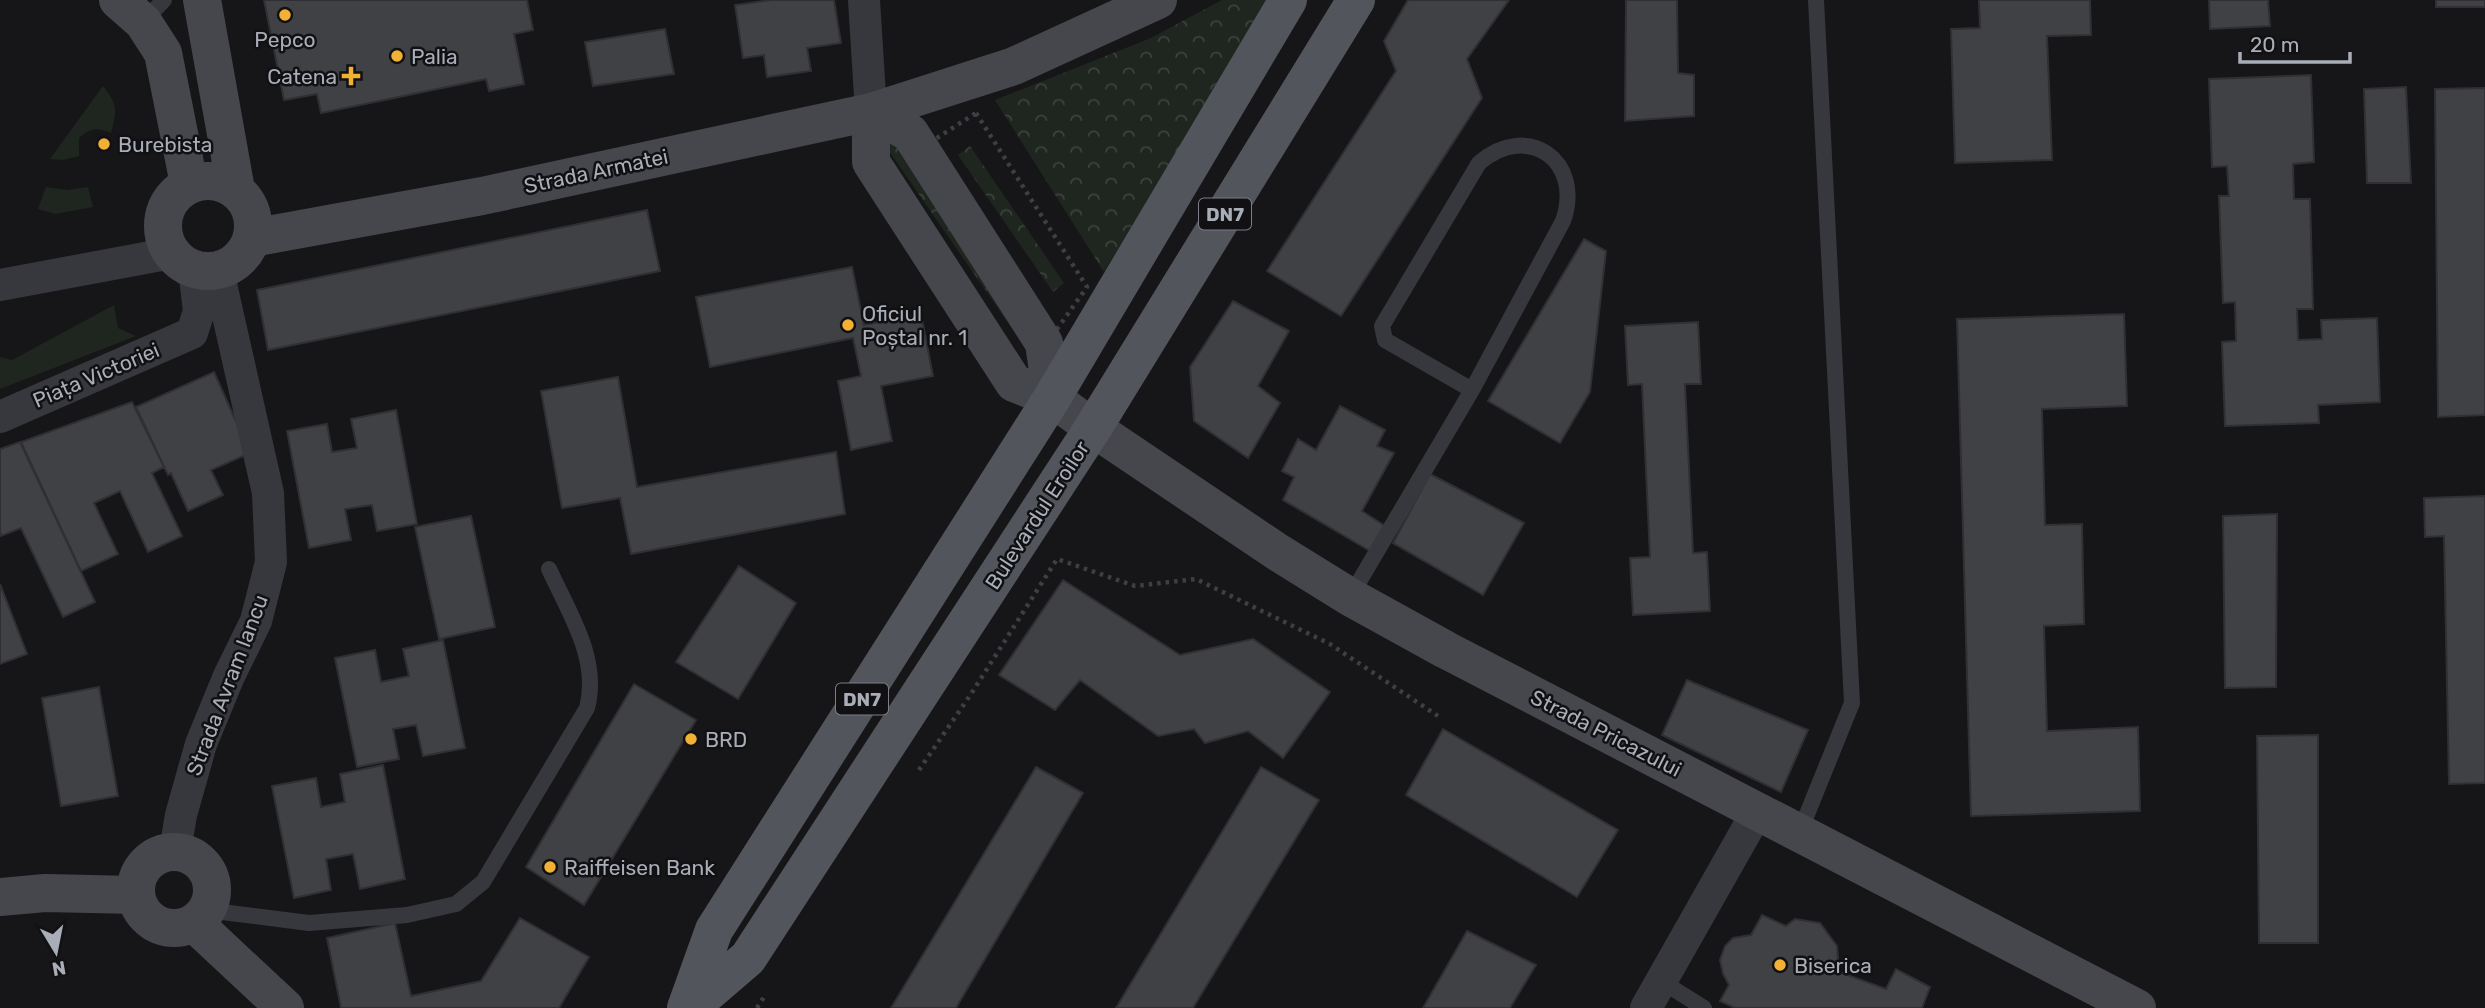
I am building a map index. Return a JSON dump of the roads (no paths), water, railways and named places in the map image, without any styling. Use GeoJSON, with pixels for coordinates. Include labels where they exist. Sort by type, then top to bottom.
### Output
{"type":"FeatureCollection","features":[{"type":"Feature","properties":{"kind":"main road"},"geometry":{"type":"LineString","coordinates":[[202,0],[241,195],[253,218],[252,238],[245,253],[233,264],[194,264],[163,235],[164,215],[173,197],[189,184],[213,181],[241,195],[320,227]]}},
{"type":"Feature","properties":{"kind":"main road","name":"Strada Armatei"},"geometry":{"type":"LineString","coordinates":[[252,238],[482,196],[871,111],[1014,66],[1158,0]]}},
{"type":"Feature","properties":{"kind":"main road","name":"Bulevardul Eroilor"},"geometry":{"type":"LineString","coordinates":[[688,1008],[714,930],[1052,398],[1288,0]]}},
{"type":"Feature","properties":{"kind":"main road","name":"Bulevardul Eroilor"},"geometry":{"type":"LineString","coordinates":[[688,1008],[748,958],[1093,428],[1356,0]]}},
{"type":"Feature","properties":{"kind":"main road"},"geometry":{"type":"LineString","coordinates":[[142,7],[163,53],[189,184]]}},
{"type":"Feature","properties":{"kind":"main road"},"geometry":{"type":"LineString","coordinates":[[871,111],[910,133],[1044,343],[1052,398],[1093,428]]}},
{"type":"Feature","properties":{"kind":"main road","name":"Strada Pricazului"},"geometry":{"type":"LineString","coordinates":[[1093,428],[1279,553],[1350,597],[1446,650],[2137,1008]]}},
{"type":"Feature","properties":{"kind":"main road"},"geometry":{"type":"LineString","coordinates":[[175,851],[187,853],[198,860],[211,880],[212,892],[200,916],[182,928],[157,925],[146,918],[135,895],[139,873],[145,864],[163,853],[175,851]]}},
{"type":"Feature","properties":{"kind":"main road"},"geometry":{"type":"LineString","coordinates":[[0,898],[45,893],[135,895]]}},
{"type":"Feature","properties":{"kind":"main road"},"geometry":{"type":"LineString","coordinates":[[200,916],[285,1008]]}},
{"type":"Feature","properties":{"kind":"street"},"geometry":{"type":"LineString","coordinates":[[864,0],[871,111]]}},
{"type":"Feature","properties":{"kind":"street"},"geometry":{"type":"LineString","coordinates":[[0,285],[194,264],[199,311],[192,333],[217,335],[235,346]]}},
{"type":"Feature","properties":{"kind":"street","name":"Strada Avram Iancu"},"geometry":{"type":"LineString","coordinates":[[175,851],[181,815],[201,744],[229,676],[256,621],[271,562],[268,493],[235,346],[194,264]]}},
{"type":"Feature","properties":{"kind":"street","name":"Piața Victoriei"},"geometry":{"type":"LineString","coordinates":[[0,416],[192,333]]}},
{"type":"Feature","properties":{"kind":"street"},"geometry":{"type":"LineString","coordinates":[[1653,995],[1757,812]]}},
{"type":"Feature","properties":{"kind":"lane"},"geometry":{"type":"LineString","coordinates":[[1799,834],[1852,703],[1816,0]]}},
{"type":"Feature","properties":{"kind":"lane"},"geometry":{"type":"LineString","coordinates":[[1350,597],[1472,390],[1563,221],[1569,205],[1567,181],[1561,168],[1547,155],[1529,146],[1505,147],[1491,153],[1479,163],[1382,326],[1385,340],[1472,390]]}},
{"type":"Feature","properties":{"kind":"lane"},"geometry":{"type":"LineString","coordinates":[[200,916],[309,923],[407,915],[456,904],[483,882],[587,708],[592,690],[590,664],[579,633],[549,569]]}},
{"type":"Feature","properties":{"kind":"lane"},"geometry":{"type":"LineString","coordinates":[[1653,995],[1704,1008]]}},
{"type":"Feature","properties":{"kind":"place","name":"Pepco"},"geometry":{"type":"Point","coordinates":[285,15]}},
{"type":"Feature","properties":{"kind":"place","name":"Palia"},"geometry":{"type":"Point","coordinates":[397,56]}},
{"type":"Feature","properties":{"kind":"place","name":"Catena"},"geometry":{"type":"Point","coordinates":[351,76]}},
{"type":"Feature","properties":{"kind":"place","name":"Burebista"},"geometry":{"type":"Point","coordinates":[104,144]}},
{"type":"Feature","properties":{"kind":"place","name":"Oficiul Poștal nr. 1"},"geometry":{"type":"Point","coordinates":[848,325]}},
{"type":"Feature","properties":{"kind":"place","name":"BRD"},"geometry":{"type":"Point","coordinates":[691,739]}},
{"type":"Feature","properties":{"kind":"place","name":"Raiffeisen Bank"},"geometry":{"type":"Point","coordinates":[550,867]}},
{"type":"Feature","properties":{"kind":"place","name":"Biserica"},"geometry":{"type":"Point","coordinates":[1780,965]}}]}
